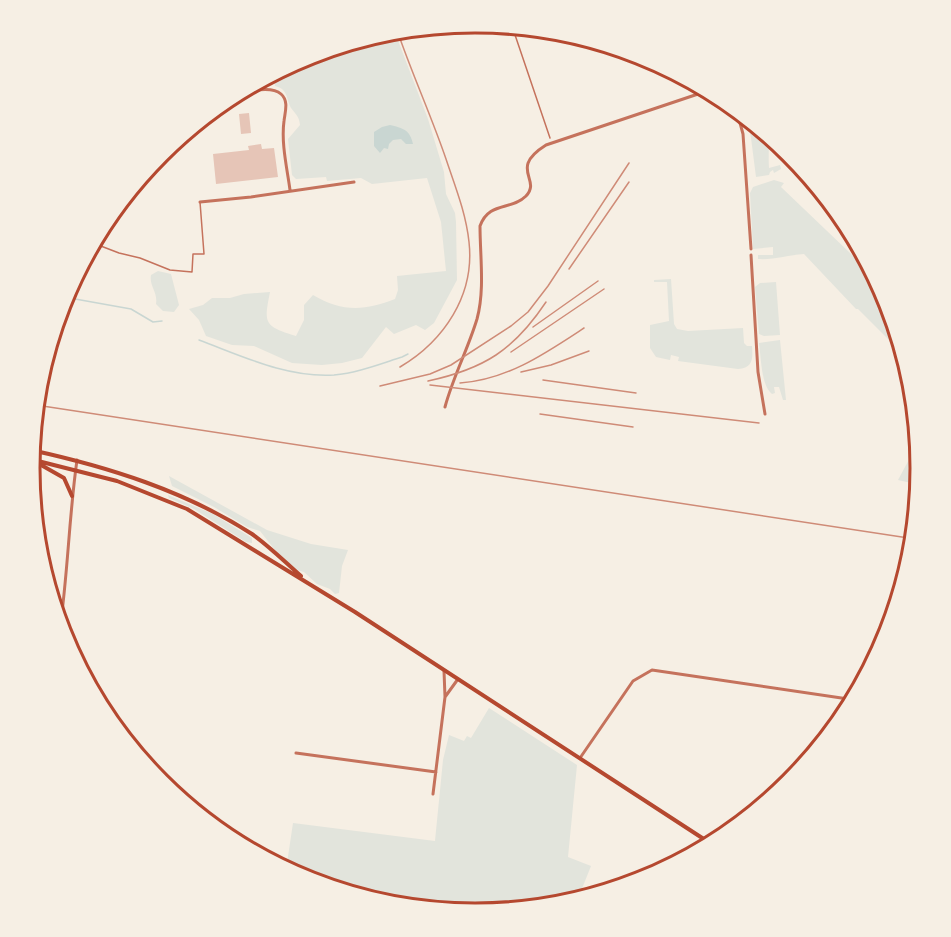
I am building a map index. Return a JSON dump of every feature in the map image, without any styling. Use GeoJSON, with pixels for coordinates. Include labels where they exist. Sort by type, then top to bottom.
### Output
{"type":"FeatureCollection","features":[{"type":"Feature","properties":{"kind":"main road"},"geometry":{"type":"LineString","coordinates":[[41,452],[117,472],[205,506],[261,542],[308,582]]}},
{"type":"Feature","properties":{"kind":"main road"},"geometry":{"type":"LineString","coordinates":[[40,461],[75,469],[140,489],[187,509],[308,582],[704,839]]}},
{"type":"Feature","properties":{"kind":"main road"},"geometry":{"type":"LineString","coordinates":[[40,465],[64,478],[72,496]]}},
{"type":"Feature","properties":{"kind":"main road"},"geometry":{"type":"LineString","coordinates":[[255,551],[261,542]]}},
{"type":"Feature","properties":{"kind":"street"},"geometry":{"type":"LineString","coordinates":[[258,91],[271,90],[284,96],[286,108],[283,124],[290,190]]}},
{"type":"Feature","properties":{"kind":"street"},"geometry":{"type":"LineString","coordinates":[[445,407],[450,387],[477,319],[480,299],[480,226],[483,217],[490,211],[523,199],[528,194],[531,184],[526,168],[528,160],[546,145],[698,94]]}},
{"type":"Feature","properties":{"kind":"street"},"geometry":{"type":"LineString","coordinates":[[740,122],[743,134],[751,249]]}},
{"type":"Feature","properties":{"kind":"street"},"geometry":{"type":"LineString","coordinates":[[200,201],[251,197],[354,182]]}},
{"type":"Feature","properties":{"kind":"street"},"geometry":{"type":"LineString","coordinates":[[752,255],[758,372],[765,414]]}},
{"type":"Feature","properties":{"kind":"street"},"geometry":{"type":"LineString","coordinates":[[63,608],[77,460]]}},
{"type":"Feature","properties":{"kind":"street"},"geometry":{"type":"LineString","coordinates":[[433,794],[445,697],[443,669]]}},
{"type":"Feature","properties":{"kind":"street"},"geometry":{"type":"LineString","coordinates":[[580,758],[633,681],[652,670],[845,699]]}},
{"type":"Feature","properties":{"kind":"street"},"geometry":{"type":"LineString","coordinates":[[445,697],[459,679]]}},
{"type":"Feature","properties":{"kind":"street"},"geometry":{"type":"LineString","coordinates":[[296,753],[436,772]]}},
{"type":"Feature","properties":{"kind":"lane"},"geometry":{"type":"LineString","coordinates":[[515,35],[550,138]]}},
{"type":"Feature","properties":{"kind":"lane"},"geometry":{"type":"LineString","coordinates":[[101,246],[170,270],[192,273],[193,254],[204,254],[200,201]]}},
{"type":"Feature","properties":{"kind":"shaded area"},"geometry":{"type":"Polygon","coordinates":[[[398,40],[428,119],[444,172],[446,194],[455,213],[456,222],[457,280],[434,323],[425,330],[416,325],[394,334],[386,327],[362,358],[322,365],[292,363],[254,346],[232,345],[206,336],[199,320],[189,309],[203,305],[212,298],[230,298],[244,294],[270,292],[268,322],[277,329],[296,336],[304,320],[304,305],[313,295],[323,301],[343,307],[373,306],[395,299],[398,290],[397,276],[446,271],[441,222],[427,178],[372,184],[361,178],[327,181],[326,177],[296,179],[292,175],[288,139],[300,122],[282,89],[275,86],[274,82],[309,66],[363,48],[398,40]]]}},
{"type":"Feature","properties":{"kind":"shaded area"},"geometry":{"type":"Polygon","coordinates":[[[390,125],[408,132],[413,144],[406,144],[401,139],[393,140],[388,149],[384,148],[380,153],[374,146],[374,132],[390,125]]]}},
{"type":"Feature","properties":{"kind":"shaded area"},"geometry":{"type":"Polygon","coordinates":[[[749,130],[769,147],[769,168],[780,165],[781,169],[774,173],[773,170],[769,175],[756,177],[749,130]]]}},
{"type":"Feature","properties":{"kind":"shaded area"},"geometry":{"type":"Polygon","coordinates":[[[774,180],[784,183],[781,187],[858,261],[878,302],[892,343],[804,254],[758,259],[758,255],[773,255],[773,247],[753,249],[750,193],[753,187],[774,180]]]}},
{"type":"Feature","properties":{"kind":"shaded area"},"geometry":{"type":"Polygon","coordinates":[[[158,271],[171,274],[179,305],[174,312],[163,311],[156,304],[151,275],[158,271]]]}},
{"type":"Feature","properties":{"kind":"shaded area"},"geometry":{"type":"Polygon","coordinates":[[[671,279],[674,324],[677,329],[688,331],[743,328],[744,343],[752,346],[752,359],[747,367],[738,369],[678,361],[679,357],[671,355],[670,360],[656,357],[650,348],[650,325],[669,321],[667,282],[654,282],[654,280],[671,279]]]}},
{"type":"Feature","properties":{"kind":"shaded area"},"geometry":{"type":"Polygon","coordinates":[[[776,282],[780,335],[764,336],[759,334],[755,287],[760,283],[776,282]]]}},
{"type":"Feature","properties":{"kind":"shaded area"},"geometry":{"type":"Polygon","coordinates":[[[780,340],[786,400],[783,400],[779,387],[774,387],[775,393],[772,394],[768,390],[762,370],[759,343],[780,340]]]}},
{"type":"Feature","properties":{"kind":"shaded area"},"geometry":{"type":"Polygon","coordinates":[[[911,457],[910,483],[898,480],[911,457]]]}},
{"type":"Feature","properties":{"kind":"shaded area"},"geometry":{"type":"Polygon","coordinates":[[[169,476],[267,530],[311,544],[348,550],[342,566],[339,593],[335,594],[330,589],[317,584],[304,572],[297,570],[275,550],[260,531],[247,527],[172,486],[169,476]]]}},
{"type":"Feature","properties":{"kind":"shaded area"},"geometry":{"type":"Polygon","coordinates":[[[168,495],[213,514],[252,538],[252,543],[246,542],[194,509],[169,498],[168,495]]]}},
{"type":"Feature","properties":{"kind":"shaded area"},"geometry":{"type":"Polygon","coordinates":[[[489,708],[577,765],[568,857],[591,866],[581,891],[560,896],[504,903],[447,903],[391,896],[363,889],[336,881],[287,861],[293,823],[435,841],[443,760],[449,735],[464,741],[467,736],[471,738],[489,708]]]}},
{"type":"Feature","properties":{"kind":"building"},"geometry":{"type":"Polygon","coordinates":[[[249,113],[251,133],[241,134],[239,114],[249,113]]]}},
{"type":"Feature","properties":{"kind":"building"},"geometry":{"type":"Polygon","coordinates":[[[261,144],[262,149],[274,148],[278,177],[216,184],[213,154],[249,150],[248,146],[261,144]]]}},
{"type":"Feature","properties":{"kind":"waterway"},"geometry":{"type":"LineString","coordinates":[[74,299],[131,309],[153,322],[162,321]]}},
{"type":"Feature","properties":{"kind":"waterway"},"geometry":{"type":"LineString","coordinates":[[199,340],[265,365],[316,375],[351,372],[408,354]]}},
{"type":"Feature","properties":{"kind":"railway"},"geometry":{"type":"LineString","coordinates":[[400,367],[430,344],[453,315],[467,280],[470,262],[468,231],[460,200],[401,40]]}},
{"type":"Feature","properties":{"kind":"railway"},"geometry":{"type":"LineString","coordinates":[[380,386],[430,374],[451,365],[511,326],[528,312],[548,286],[629,163]]}},
{"type":"Feature","properties":{"kind":"railway"},"geometry":{"type":"LineString","coordinates":[[569,269],[629,182]]}},
{"type":"Feature","properties":{"kind":"railway"},"geometry":{"type":"LineString","coordinates":[[533,327],[598,281]]}},
{"type":"Feature","properties":{"kind":"railway"},"geometry":{"type":"LineString","coordinates":[[511,352],[604,289]]}},
{"type":"Feature","properties":{"kind":"railway"},"geometry":{"type":"LineString","coordinates":[[428,381],[466,370],[496,355],[522,333],[546,302]]}},
{"type":"Feature","properties":{"kind":"railway"},"geometry":{"type":"LineString","coordinates":[[460,383],[494,377],[510,371],[540,356],[584,328]]}},
{"type":"Feature","properties":{"kind":"railway"},"geometry":{"type":"LineString","coordinates":[[521,372],[551,365],[589,351]]}},
{"type":"Feature","properties":{"kind":"railway"},"geometry":{"type":"LineString","coordinates":[[543,380],[636,393]]}},
{"type":"Feature","properties":{"kind":"railway"},"geometry":{"type":"LineString","coordinates":[[430,385],[759,423]]}},
{"type":"Feature","properties":{"kind":"railway"},"geometry":{"type":"LineString","coordinates":[[45,406],[905,538]]}},
{"type":"Feature","properties":{"kind":"railway"},"geometry":{"type":"LineString","coordinates":[[540,414],[633,427]]}}]}
